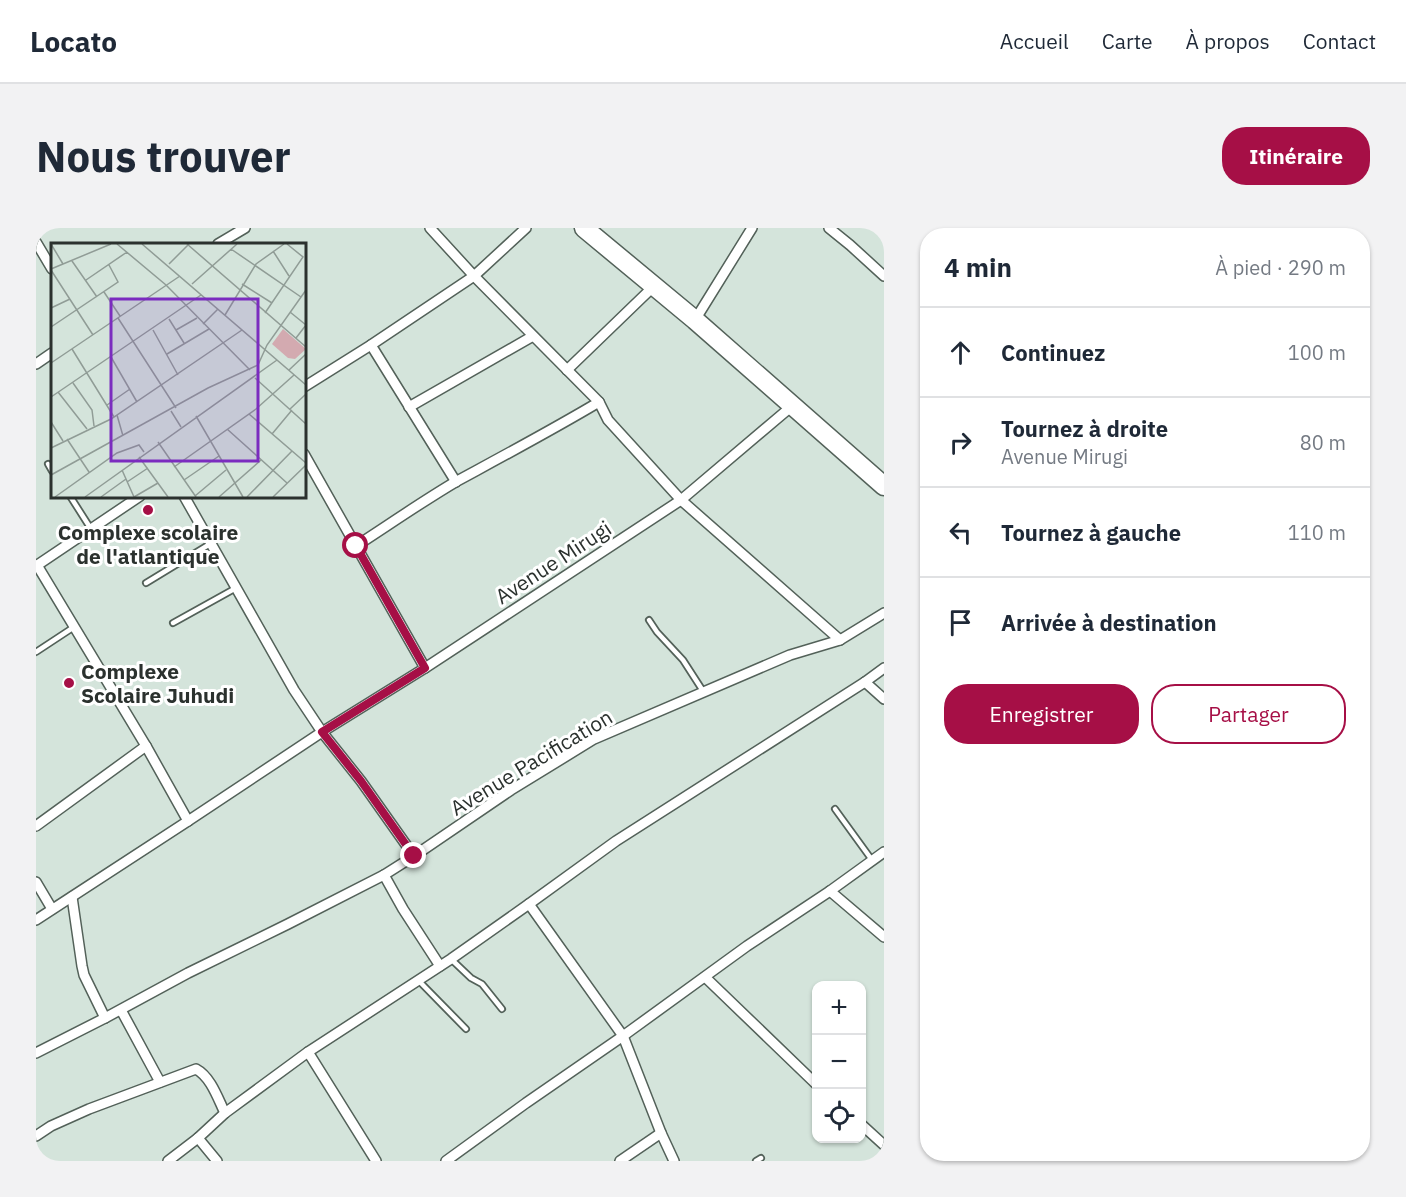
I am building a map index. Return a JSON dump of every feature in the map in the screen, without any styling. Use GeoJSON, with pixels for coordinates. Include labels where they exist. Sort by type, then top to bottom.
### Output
{"type":"FeatureCollection","features":[{"type":"Feature","properties":{"kind":"highway"},"geometry":{"type":"LineString","coordinates":[[584,228],[695,320],[884,486]]}},
{"type":"Feature","properties":{"kind":"street"},"geometry":{"type":"LineString","coordinates":[[220,243],[245,228]]}},
{"type":"Feature","properties":{"kind":"street"},"geometry":{"type":"LineString","coordinates":[[430,228],[474,276],[599,402],[608,420],[681,500],[840,640]]}},
{"type":"Feature","properties":{"kind":"street"},"geometry":{"type":"LineString","coordinates":[[306,386],[474,276],[526,228]]}},
{"type":"Feature","properties":{"kind":"street"},"geometry":{"type":"LineString","coordinates":[[695,320],[752,228]]}},
{"type":"Feature","properties":{"kind":"street"},"geometry":{"type":"LineString","coordinates":[[829,228],[884,276]]}},
{"type":"Feature","properties":{"kind":"street"},"geometry":{"type":"LineString","coordinates":[[36,242],[51,267]]}},
{"type":"Feature","properties":{"kind":"street"},"geometry":{"type":"LineString","coordinates":[[567,370],[654,286]]}},
{"type":"Feature","properties":{"kind":"street"},"geometry":{"type":"LineString","coordinates":[[409,407],[533,336]]}},
{"type":"Feature","properties":{"kind":"street"},"geometry":{"type":"LineString","coordinates":[[371,345],[456,482]]}},
{"type":"Feature","properties":{"kind":"street"},"geometry":{"type":"LineString","coordinates":[[36,364],[51,354]]}},
{"type":"Feature","properties":{"kind":"street"},"geometry":{"type":"LineString","coordinates":[[356,546],[456,482],[550,432],[599,402]]}},
{"type":"Feature","properties":{"kind":"street","name":"Avenue Mirugi"},"geometry":{"type":"LineString","coordinates":[[36,920],[681,500],[792,406]]}},
{"type":"Feature","properties":{"kind":"street"},"geometry":{"type":"LineString","coordinates":[[306,458],[425,668]]}},
{"type":"Feature","properties":{"kind":"street"},"geometry":{"type":"LineString","coordinates":[[137,498],[37,565],[188,821]]}},
{"type":"Feature","properties":{"kind":"street"},"geometry":{"type":"LineString","coordinates":[[185,498],[294,690],[322,732],[361,781],[414,856]]}},
{"type":"Feature","properties":{"kind":"street","name":"Avenue Pacification"},"geometry":{"type":"LineString","coordinates":[[36,1053],[188,973],[384,875],[511,790],[594,739],[790,655],[840,640],[884,613]]}},
{"type":"Feature","properties":{"kind":"street"},"geometry":{"type":"LineString","coordinates":[[168,1161],[225,1113],[308,1052],[451,959],[616,841],[884,668]]}},
{"type":"Feature","properties":{"kind":"street"},"geometry":{"type":"LineString","coordinates":[[865,682],[884,699]]}},
{"type":"Feature","properties":{"kind":"street"},"geometry":{"type":"LineString","coordinates":[[36,825],[146,747]]}},
{"type":"Feature","properties":{"kind":"street"},"geometry":{"type":"LineString","coordinates":[[446,1161],[747,946],[884,852]]}},
{"type":"Feature","properties":{"kind":"street"},"geometry":{"type":"LineString","coordinates":[[384,875],[440,966]]}},
{"type":"Feature","properties":{"kind":"street"},"geometry":{"type":"LineString","coordinates":[[36,882],[52,909]]}},
{"type":"Feature","properties":{"kind":"street"},"geometry":{"type":"LineString","coordinates":[[830,891],[884,937]]}},
{"type":"Feature","properties":{"kind":"street"},"geometry":{"type":"LineString","coordinates":[[72,897],[84,975],[105,1018]]}},
{"type":"Feature","properties":{"kind":"street"},"geometry":{"type":"LineString","coordinates":[[529,904],[623,1036],[674,1161]]}},
{"type":"Feature","properties":{"kind":"street"},"geometry":{"type":"LineString","coordinates":[[705,978],[812,1080]]}},
{"type":"Feature","properties":{"kind":"street"},"geometry":{"type":"LineString","coordinates":[[121,1010],[160,1082]]}},
{"type":"Feature","properties":{"kind":"street"},"geometry":{"type":"LineString","coordinates":[[308,1052],[376,1161]]}},
{"type":"Feature","properties":{"kind":"street"},"geometry":{"type":"LineString","coordinates":[[36,1136],[88,1108],[197,1069],[207,1080],[225,1113]]}},
{"type":"Feature","properties":{"kind":"street"},"geometry":{"type":"LineString","coordinates":[[866,1129],[884,1144]]}},
{"type":"Feature","properties":{"kind":"street"},"geometry":{"type":"LineString","coordinates":[[620,1161],[662,1133]]}},
{"type":"Feature","properties":{"kind":"street"},"geometry":{"type":"LineString","coordinates":[[198,1138],[217,1161]]}},
{"type":"Feature","properties":{"kind":"lane"},"geometry":{"type":"LineString","coordinates":[[48,464],[51,469]]}},
{"type":"Feature","properties":{"kind":"lane"},"geometry":{"type":"LineString","coordinates":[[71,498],[91,529]]}},
{"type":"Feature","properties":{"kind":"lane"},"geometry":{"type":"LineString","coordinates":[[146,583],[211,543]]}},
{"type":"Feature","properties":{"kind":"lane"},"geometry":{"type":"LineString","coordinates":[[173,623],[236,588]]}},
{"type":"Feature","properties":{"kind":"lane"},"geometry":{"type":"LineString","coordinates":[[649,620],[683,660],[704,692]]}},
{"type":"Feature","properties":{"kind":"lane"},"geometry":{"type":"LineString","coordinates":[[36,652],[74,626]]}},
{"type":"Feature","properties":{"kind":"lane"},"geometry":{"type":"LineString","coordinates":[[835,809],[873,861]]}},
{"type":"Feature","properties":{"kind":"lane"},"geometry":{"type":"LineString","coordinates":[[451,959],[471,978],[482,984],[502,1009]]}},
{"type":"Feature","properties":{"kind":"lane"},"geometry":{"type":"LineString","coordinates":[[418,980],[466,1029]]}},
{"type":"Feature","properties":{"kind":"place","name":"Complexe scolaire de l'atlantique"},"geometry":{"type":"Point","coordinates":[148,510]}},
{"type":"Feature","properties":{"kind":"place","name":"Complexe Scolaire Juhudi"},"geometry":{"type":"Point","coordinates":[69,683]}},
{"type":"Feature","properties":{"kind":"route"},"geometry":{"type":"LineString","coordinates":[[356,546],[425,668],[322,732],[361,781],[414,856]]}}]}
